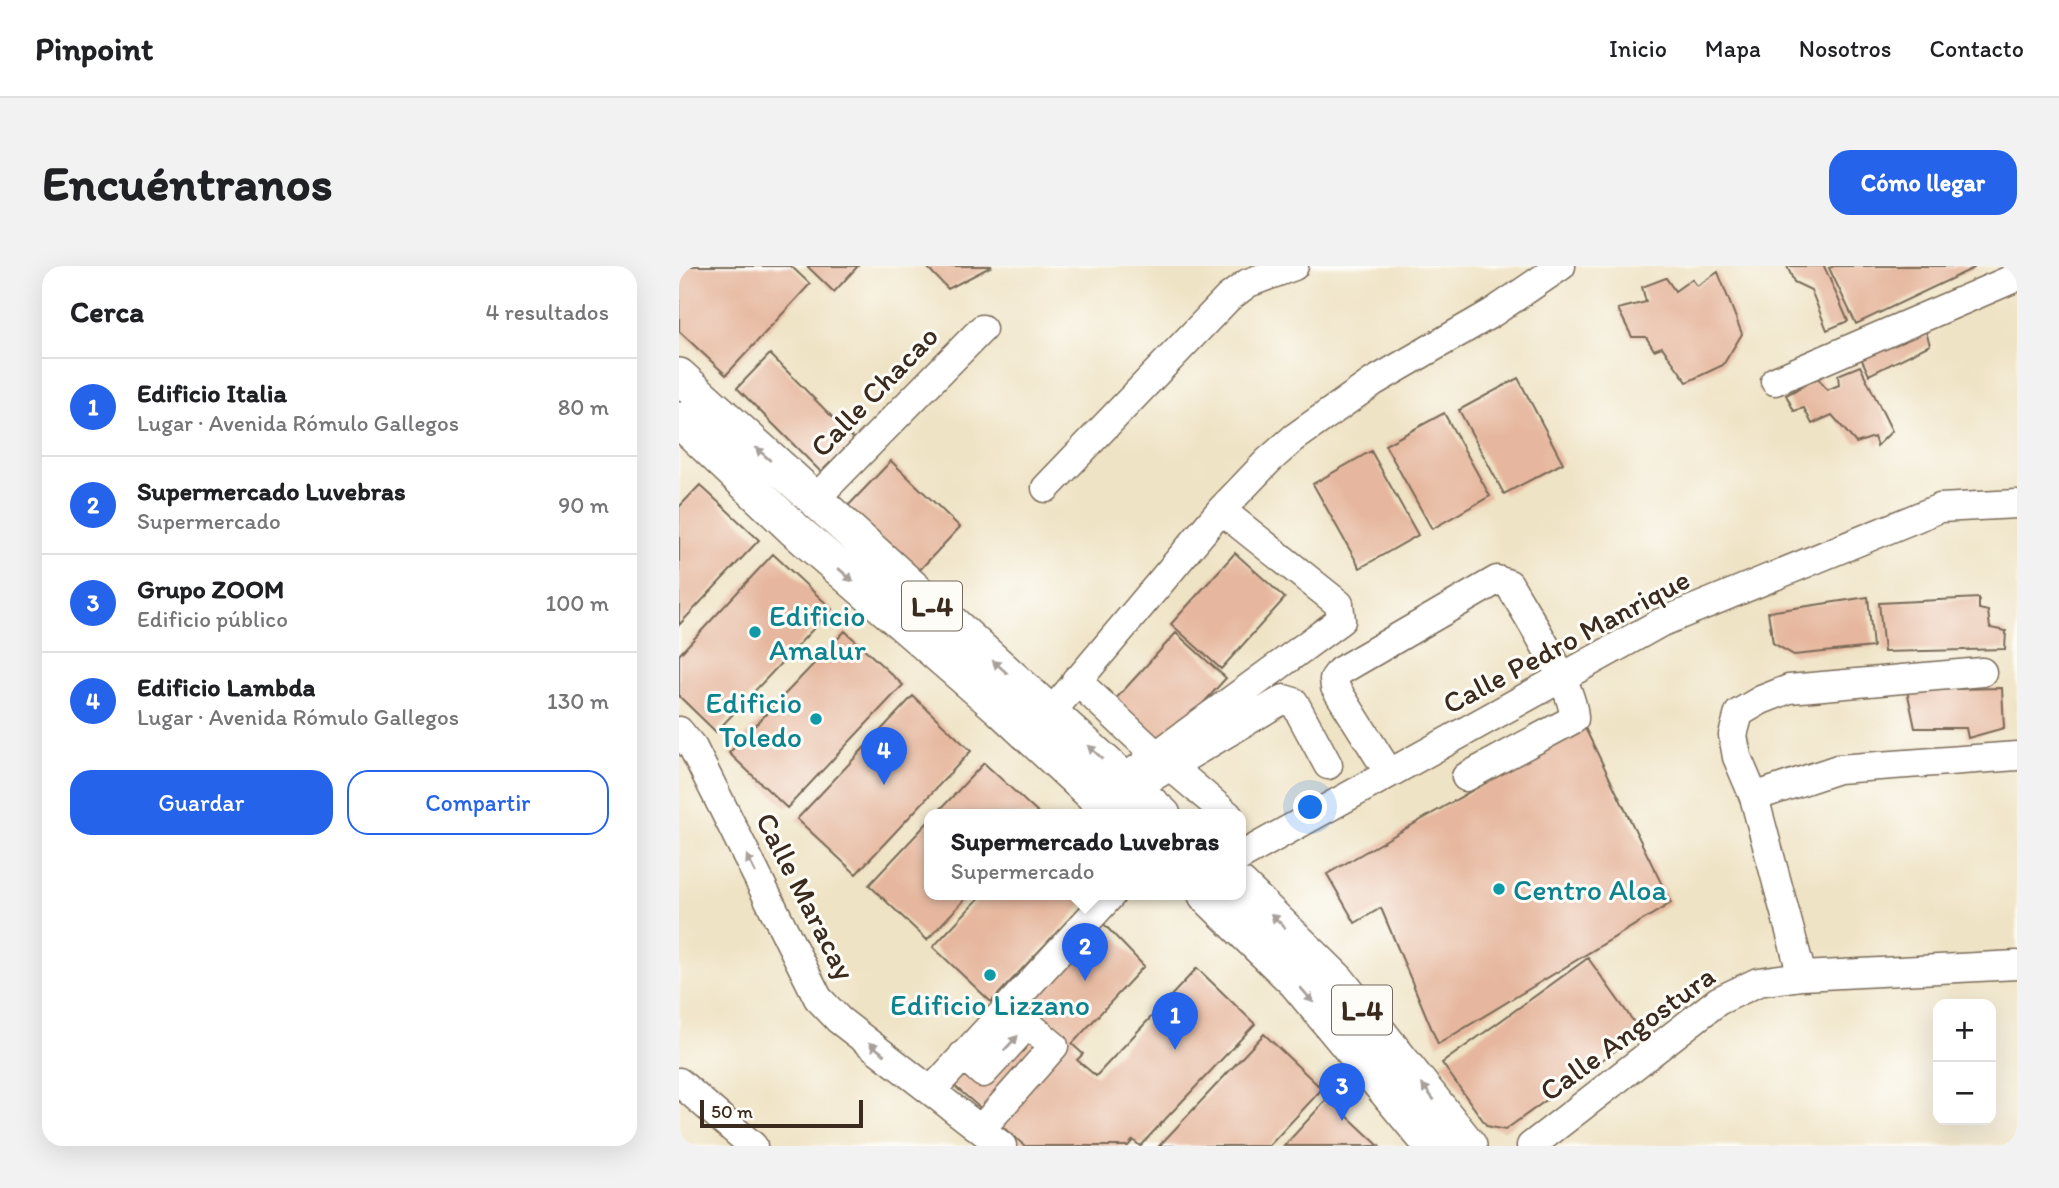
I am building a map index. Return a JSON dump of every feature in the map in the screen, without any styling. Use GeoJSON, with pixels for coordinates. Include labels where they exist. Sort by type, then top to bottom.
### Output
{"type":"FeatureCollection","features":[{"type":"Feature","properties":{"kind":"main road","name":"L-4"},"geometry":{"type":"LineString","coordinates":[[679,376],[814,500],[1041,724],[1124,794]]}},
{"type":"Feature","properties":{"kind":"main road","name":"L-4"},"geometry":{"type":"LineString","coordinates":[[679,420],[795,530],[972,685],[1041,724],[1071,775],[1124,794],[1152,809]]}},
{"type":"Feature","properties":{"kind":"main road"},"geometry":{"type":"LineString","coordinates":[[931,679],[972,685]]}},
{"type":"Feature","properties":{"kind":"main road"},"geometry":{"type":"LineString","coordinates":[[1071,775],[1083,809]]}},
{"type":"Feature","properties":{"kind":"main road","name":"L-4"},"geometry":{"type":"LineString","coordinates":[[1246,891],[1337,980],[1469,1146]]}},
{"type":"Feature","properties":{"kind":"main road","name":"L-4"},"geometry":{"type":"LineString","coordinates":[[1211,900],[1296,982],[1376,1090],[1432,1146]]}},
{"type":"Feature","properties":{"kind":"street"},"geometry":{"type":"LineString","coordinates":[[1046,488],[1228,298],[1248,283],[1294,266]]}},
{"type":"Feature","properties":{"kind":"street"},"geometry":{"type":"LineString","coordinates":[[1041,724],[1247,480],[1294,438],[1373,382],[1492,313],[1561,266]]}},
{"type":"Feature","properties":{"kind":"street"},"geometry":{"type":"LineString","coordinates":[[1775,381],[2017,277]]}},
{"type":"Feature","properties":{"kind":"street","name":"Calle Chacao"},"geometry":{"type":"LineString","coordinates":[[814,500],[982,329]]}},
{"type":"Feature","properties":{"kind":"street","name":"Calle Pedro Manrique"},"geometry":{"type":"LineString","coordinates":[[1252,850],[1660,624],[1940,508],[2017,504]]}},
{"type":"Feature","properties":{"kind":"street"},"geometry":{"type":"LineString","coordinates":[[1124,794],[1341,620],[1339,604],[1221,510]]}},
{"type":"Feature","properties":{"kind":"street"},"geometry":{"type":"LineString","coordinates":[[1389,773],[1335,687],[1334,679],[1340,671],[1497,580],[1509,584],[1575,709],[1574,719],[1466,777]]}},
{"type":"Feature","properties":{"kind":"street"},"geometry":{"type":"LineString","coordinates":[[1802,976],[1754,797],[1737,757],[1733,734],[1739,713],[1761,699],[1789,689],[1982,672]]}},
{"type":"Feature","properties":{"kind":"street"},"geometry":{"type":"LineString","coordinates":[[1076,680],[1163,761],[1220,809]]}},
{"type":"Feature","properties":{"kind":"street"},"geometry":{"type":"LineString","coordinates":[[1163,761],[1284,699],[1289,699],[1294,702],[1328,765]]}},
{"type":"Feature","properties":{"kind":"street","name":"Calle Maracay"},"geometry":{"type":"LineString","coordinates":[[679,731],[693,748],[818,998],[839,1020],[991,1138]]}},
{"type":"Feature","properties":{"kind":"street"},"geometry":{"type":"LineString","coordinates":[[1754,797],[1838,769],[2017,756]]}},
{"type":"Feature","properties":{"kind":"street"},"geometry":{"type":"LineString","coordinates":[[973,1064],[982,1026],[1095,900]]}},
{"type":"Feature","properties":{"kind":"street"},"geometry":{"type":"LineString","coordinates":[[973,1064],[1107,900]]}},
{"type":"Feature","properties":{"kind":"street","name":"Calle Angostura"},"geometry":{"type":"LineString","coordinates":[[1531,1146],[1718,1001],[1758,982],[1802,976],[2017,965]]}},
{"type":"Feature","properties":{"kind":"street"},"geometry":{"type":"LineString","coordinates":[[931,1091],[1028,1024],[1054,1046],[1010,1097],[991,1138]]}},
{"type":"Feature","properties":{"kind":"street"},"geometry":{"type":"LineString","coordinates":[[973,1064],[1010,1097]]}},
{"type":"Feature","properties":{"kind":"street"},"geometry":{"type":"LineString","coordinates":[[679,1082],[753,1146]]}},
{"type":"Feature","properties":{"kind":"building"},"geometry":{"type":"Polygon","coordinates":[[[679,266],[791,266],[810,284],[726,375],[679,331],[679,266]]]}},
{"type":"Feature","properties":{"kind":"building"},"geometry":{"type":"Polygon","coordinates":[[[807,266],[858,266],[834,292],[807,266]]]}},
{"type":"Feature","properties":{"kind":"building"},"geometry":{"type":"Polygon","coordinates":[[[926,266],[992,266],[948,289],[926,266]]]}},
{"type":"Feature","properties":{"kind":"building"},"geometry":{"type":"Polygon","coordinates":[[[1787,266],[1824,266],[1848,321],[1827,330],[1811,290],[1794,282],[1787,266]]]}},
{"type":"Feature","properties":{"kind":"building"},"geometry":{"type":"Polygon","coordinates":[[[1829,268],[1974,268],[1856,324],[1829,268]]]}},
{"type":"Feature","properties":{"kind":"building"},"geometry":{"type":"Polygon","coordinates":[[[1718,272],[1742,334],[1723,365],[1687,382],[1662,347],[1654,350],[1646,337],[1632,337],[1618,309],[1646,302],[1642,287],[1666,278],[1675,291],[1692,279],[1697,286],[1718,272]]]}},
{"type":"Feature","properties":{"kind":"building"},"geometry":{"type":"Polygon","coordinates":[[[1925,328],[1930,345],[1869,375],[1860,356],[1925,328]]]}},
{"type":"Feature","properties":{"kind":"building"},"geometry":{"type":"Polygon","coordinates":[[[770,354],[854,439],[821,472],[737,388],[770,354]]]}},
{"type":"Feature","properties":{"kind":"building"},"geometry":{"type":"Polygon","coordinates":[[[1860,366],[1892,431],[1877,446],[1874,437],[1856,443],[1832,415],[1812,424],[1804,408],[1794,411],[1786,395],[1818,378],[1827,390],[1839,385],[1838,375],[1860,366]]]}},
{"type":"Feature","properties":{"kind":"building"},"geometry":{"type":"Polygon","coordinates":[[[1518,378],[1563,463],[1504,494],[1459,410],[1518,378]]]}},
{"type":"Feature","properties":{"kind":"building"},"geometry":{"type":"Polygon","coordinates":[[[1444,413],[1490,496],[1432,529],[1385,445],[1444,413]]]}},
{"type":"Feature","properties":{"kind":"building"},"geometry":{"type":"Polygon","coordinates":[[[1371,451],[1418,535],[1360,568],[1313,484],[1371,451]]]}},
{"type":"Feature","properties":{"kind":"building"},"geometry":{"type":"Polygon","coordinates":[[[891,461],[960,527],[914,576],[845,509],[891,461]]]}},
{"type":"Feature","properties":{"kind":"building"},"geometry":{"type":"Polygon","coordinates":[[[700,485],[759,540],[679,625],[679,507],[700,485]]]}},
{"type":"Feature","properties":{"kind":"building"},"geometry":{"type":"Polygon","coordinates":[[[1235,553],[1285,598],[1221,669],[1171,624],[1235,553]]]}},
{"type":"Feature","properties":{"kind":"building","name":"Edificio Amalur"},"geometry":{"type":"Polygon","coordinates":[[[773,554],[832,609],[716,732],[679,696],[679,655],[773,554]]]}},
{"type":"Feature","properties":{"kind":"building"},"geometry":{"type":"Polygon","coordinates":[[[1868,597],[1873,647],[1794,655],[1773,643],[1768,612],[1868,597]]]}},
{"type":"Feature","properties":{"kind":"building"},"geometry":{"type":"Polygon","coordinates":[[[1979,598],[1979,609],[1988,611],[1990,628],[2006,631],[2005,649],[1884,652],[1879,603],[1979,598]]]}},
{"type":"Feature","properties":{"kind":"building","name":"Edificio Toledo"},"geometry":{"type":"Polygon","coordinates":[[[845,631],[903,685],[787,808],[729,753],[845,631]]]}},
{"type":"Feature","properties":{"kind":"building"},"geometry":{"type":"Polygon","coordinates":[[[1176,633],[1226,678],[1162,749],[1112,703],[1176,633]]]}},
{"type":"Feature","properties":{"kind":"building"},"geometry":{"type":"Polygon","coordinates":[[[2002,688],[2004,728],[1968,738],[1966,728],[1915,728],[1907,690],[2002,688]]]}},
{"type":"Feature","properties":{"kind":"building"},"geometry":{"type":"Polygon","coordinates":[[[913,696],[971,751],[856,874],[797,819],[913,696]]]}},
{"type":"Feature","properties":{"kind":"building","name":"Centro Aloa"},"geometry":{"type":"Polygon","coordinates":[[[1584,726],[1671,903],[1438,1044],[1381,908],[1355,923],[1327,874],[1584,726]]]}},
{"type":"Feature","properties":{"kind":"building"},"geometry":{"type":"Polygon","coordinates":[[[984,763],[1034,809],[941,809],[984,763]]]}},
{"type":"Feature","properties":{"kind":"building"},"geometry":{"type":"Polygon","coordinates":[[[924,826],[924,900],[964,900],[927,940],[869,885],[924,826]]]}},
{"type":"Feature","properties":{"kind":"building","name":"Edificio Lizzano"},"geometry":{"type":"Polygon","coordinates":[[[977,900],[1087,900],[991,1002],[933,947],[977,900]]]}},
{"type":"Feature","properties":{"kind":"building"},"geometry":{"type":"Polygon","coordinates":[[[1098,918],[1144,966],[1072,1044],[1083,1054],[1077,1060],[1096,1076],[1197,968],[1255,1024],[1140,1146],[1133,1140],[1128,1146],[1025,1146],[952,1084],[1098,918]]]}},
{"type":"Feature","properties":{"kind":"building"},"geometry":{"type":"Polygon","coordinates":[[[1588,958],[1641,1032],[1505,1130],[1487,1126],[1442,1063],[1588,958]]]}},
{"type":"Feature","properties":{"kind":"building"},"geometry":{"type":"Polygon","coordinates":[[[1264,1034],[1322,1089],[1269,1146],[1159,1146],[1264,1034]]]}},
{"type":"Feature","properties":{"kind":"building"},"geometry":{"type":"Polygon","coordinates":[[[1328,1098],[1379,1146],[1284,1146],[1328,1098]]]}},
{"type":"Feature","properties":{"kind":"place","name":"Edificio Amalur"},"geometry":{"type":"Point","coordinates":[755,632]}},
{"type":"Feature","properties":{"kind":"place","name":"Edificio Toledo"},"geometry":{"type":"Point","coordinates":[816,719]}},
{"type":"Feature","properties":{"kind":"place","name":"Edificio Lambda"},"geometry":{"type":"Point","coordinates":[884,785]}},
{"type":"Feature","properties":{"kind":"place","name":"Centro Aloa"},"geometry":{"type":"Point","coordinates":[1499,889]}},
{"type":"Feature","properties":{"kind":"place","name":"Edificio Lizzano"},"geometry":{"type":"Point","coordinates":[990,975]}},
{"type":"Feature","properties":{"kind":"place","name":"Supermercado Luvebras"},"geometry":{"type":"Point","coordinates":[1085,981]}},
{"type":"Feature","properties":{"kind":"place","name":"Edificio Italia"},"geometry":{"type":"Point","coordinates":[1175,1050]}},
{"type":"Feature","properties":{"kind":"place","name":"Grupo ZOOM"},"geometry":{"type":"Point","coordinates":[1342,1121]}}]}
